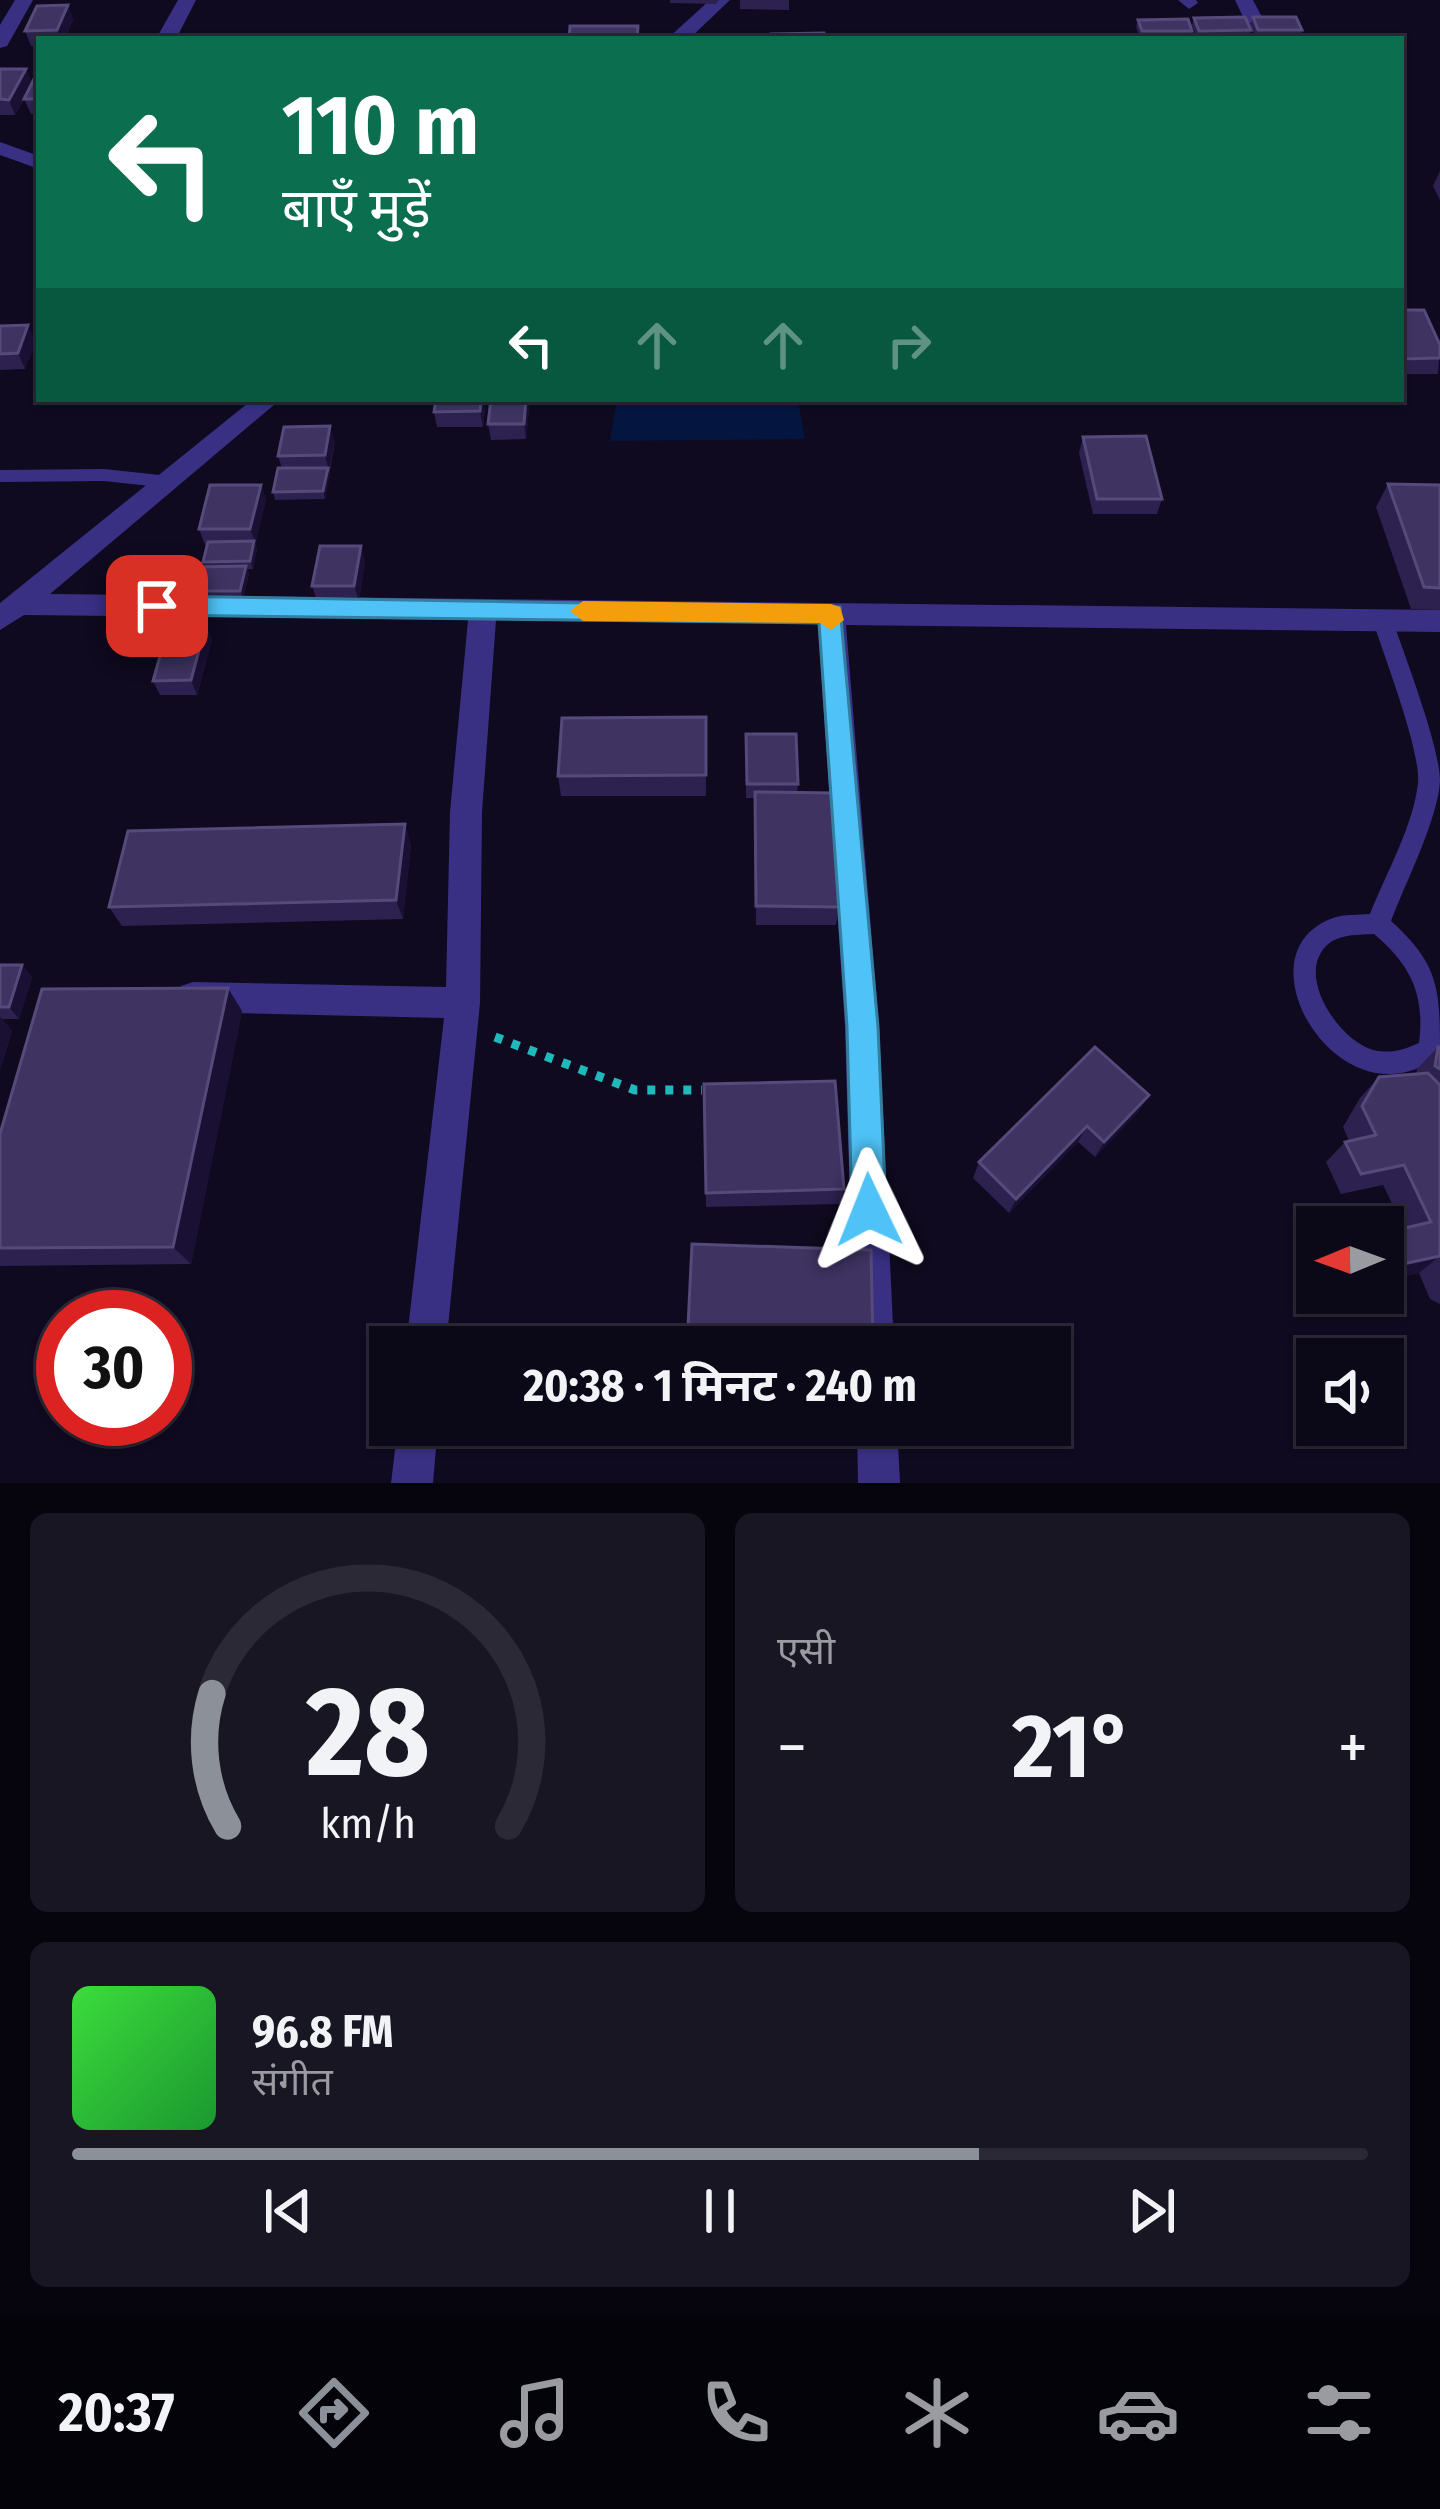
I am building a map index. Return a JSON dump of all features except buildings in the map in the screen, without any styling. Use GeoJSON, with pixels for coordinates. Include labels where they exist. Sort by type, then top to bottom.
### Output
{"type":"FeatureCollection","features":[{"type":"Feature","properties":{"kind":"street"},"geometry":{"type":"LineString","coordinates":[[0,42],[24,0]]}},
{"type":"Feature","properties":{"kind":"street"},"geometry":{"type":"LineString","coordinates":[[168,36],[187,0]]}},
{"type":"Feature","properties":{"kind":"street"},"geometry":{"type":"LineString","coordinates":[[680,36],[721,0]]}},
{"type":"Feature","properties":{"kind":"street"},"geometry":{"type":"LineString","coordinates":[[0,148],[36,162]]}},
{"type":"Feature","properties":{"kind":"street"},"geometry":{"type":"LineString","coordinates":[[6,607],[265,402]]}},
{"type":"Feature","properties":{"kind":"street"},"geometry":{"type":"LineString","coordinates":[[6,607],[1440,621]]}},
{"type":"Feature","properties":{"kind":"street"},"geometry":{"type":"LineString","coordinates":[[428,1326],[461,1014],[466,812],[483,610]]}},
{"type":"Feature","properties":{"kind":"street"},"geometry":{"type":"LineString","coordinates":[[831,614],[862,1027],[873,1326]]}},
{"type":"Feature","properties":{"kind":"street"},"geometry":{"type":"LineString","coordinates":[[162,997],[461,1014]]}},
{"type":"Feature","properties":{"kind":"street"},"geometry":{"type":"LineString","coordinates":[[412,1483],[416,1446]]}},
{"type":"Feature","properties":{"kind":"street"},"geometry":{"type":"LineString","coordinates":[[878,1446],[879,1483]]}},
{"type":"Feature","properties":{"kind":"lane"},"geometry":{"type":"LineString","coordinates":[[0,476],[104,476],[169,482]]}},
{"type":"Feature","properties":{"kind":"lane"},"geometry":{"type":"LineString","coordinates":[[1378,924],[1429,781],[1425,753],[1383,620]]}},
{"type":"Feature","properties":{"kind":"lane"},"geometry":{"type":"LineString","coordinates":[[1340,922],[1378,924],[1425,969],[1440,1016],[1430,1050],[1393,1064],[1354,1054],[1323,1026],[1308,994],[1302,956],[1313,938],[1340,922]]}},
{"type":"Feature","properties":{"kind":"path"},"geometry":{"type":"LineString","coordinates":[[461,1014],[635,1090],[702,1090]]}},
{"type":"Feature","properties":{"kind":"water"},"geometry":{"type":"Polygon","coordinates":[[[616,402],[799,402],[805,439],[610,441],[616,402]]]}},
{"type":"Feature","properties":{"kind":"slow traffic"},"geometry":{"type":"LineString","coordinates":[[583,611],[831,614],[831,620]]}},
{"type":"Feature","properties":{"kind":"route"},"geometry":{"type":"LineString","coordinates":[[157,606],[831,614],[862,1027],[869,1210]]}}]}
